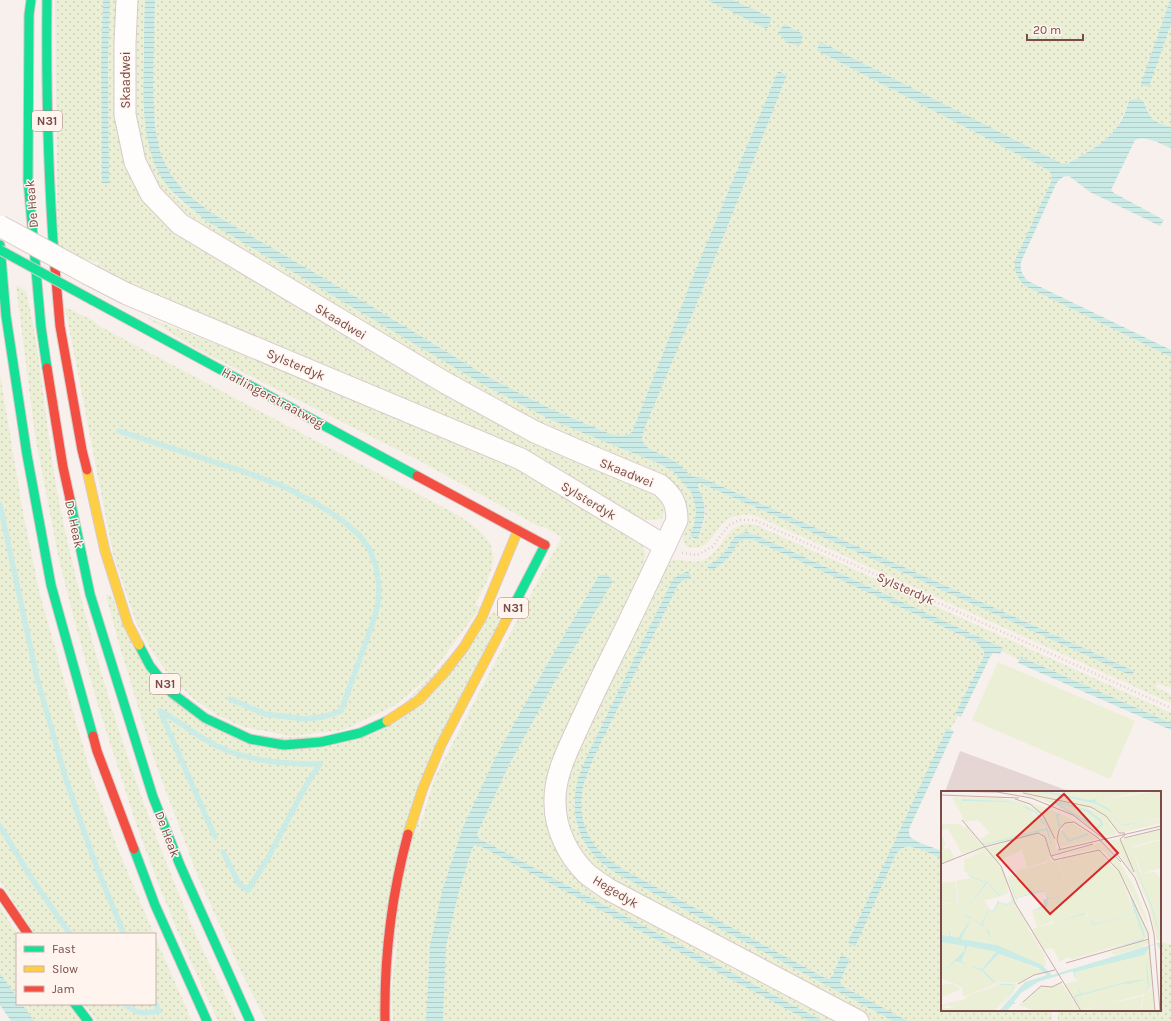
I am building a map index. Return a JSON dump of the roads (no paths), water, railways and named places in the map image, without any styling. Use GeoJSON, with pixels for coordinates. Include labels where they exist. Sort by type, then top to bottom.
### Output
{"type":"FeatureCollection","features":[{"type":"Feature","properties":{"kind":"main road","name":"De Heak"},"geometry":{"type":"LineString","coordinates":[[30,0],[28,180],[41,327],[63,467],[89,586],[153,797],[180,865],[250,1021]]}},
{"type":"Feature","properties":{"kind":"main road","name":"N31"},"geometry":{"type":"LineString","coordinates":[[47,0],[46,62],[50,199],[60,326],[81,442],[105,551],[128,624],[150,666],[172,693],[205,718],[250,739],[284,745],[321,742],[360,733],[389,720],[419,700],[443,674],[464,647],[482,617],[518,530]]}},
{"type":"Feature","properties":{"kind":"main road"},"geometry":{"type":"LineString","coordinates":[[0,245],[8,331],[27,455],[51,585],[97,751],[155,905],[207,1021]]}},
{"type":"Feature","properties":{"kind":"main road","name":"Harlingerstraatweg"},"geometry":{"type":"LineString","coordinates":[[0,250],[545,545],[435,757],[416,806],[401,857],[393,897],[385,959],[385,1021]]}},
{"type":"Feature","properties":{"kind":"main road"},"geometry":{"type":"LineString","coordinates":[[0,893],[27,933]]}},
{"type":"Feature","properties":{"kind":"main road"},"geometry":{"type":"LineString","coordinates":[[76,1005],[88,1021]]}},
{"type":"Feature","properties":{"kind":"street","name":"Skaadwei"},"geometry":{"type":"LineString","coordinates":[[127,0],[125,43],[125,115],[135,162],[151,194],[180,224],[437,378],[535,432],[660,485],[669,493],[677,510],[677,520],[665,546]]}},
{"type":"Feature","properties":{"kind":"street","name":"Sylsterdyk"},"geometry":{"type":"LineString","coordinates":[[0,226],[127,294],[521,459],[665,546]]}},
{"type":"Feature","properties":{"kind":"street","name":"Hegedyk"},"geometry":{"type":"LineString","coordinates":[[665,546],[563,761],[556,782],[554,803],[557,822],[563,840],[573,858],[587,874],[608,889],[858,1021]]}},
{"type":"Feature","properties":{"kind":"water"},"geometry":{"type":"Polygon","coordinates":[[[103,0],[110,0],[108,62],[109,183],[102,183],[101,62],[103,0]]]}},
{"type":"Feature","properties":{"kind":"water"},"geometry":{"type":"Polygon","coordinates":[[[145,0],[155,0],[153,87],[155,128],[161,155],[171,175],[185,192],[210,212],[358,298],[488,377],[553,410],[608,433],[619,436],[627,435],[632,432],[696,269],[778,71],[787,75],[700,296],[645,427],[642,438],[644,444],[648,448],[673,460],[690,475],[705,479],[1134,671],[1132,676],[700,483],[698,485],[703,501],[704,518],[697,540],[690,536],[696,512],[691,492],[674,472],[658,463],[549,419],[484,385],[205,220],[167,186],[156,166],[151,152],[147,137],[143,89],[145,0]]]}},
{"type":"Feature","properties":{"kind":"water"},"geometry":{"type":"Polygon","coordinates":[[[707,0],[733,0],[772,18],[767,29],[707,0]]]}},
{"type":"Feature","properties":{"kind":"water"},"geometry":{"type":"Polygon","coordinates":[[[1170,0],[1171,24],[1149,87],[1141,85],[1141,83],[1170,0]]]}},
{"type":"Feature","properties":{"kind":"water"},"geometry":{"type":"Polygon","coordinates":[[[784,24],[803,34],[800,46],[785,42],[784,38],[778,33],[784,24]]]}},
{"type":"Feature","properties":{"kind":"water"},"geometry":{"type":"Polygon","coordinates":[[[821,42],[1061,163],[1067,164],[1101,143],[1119,124],[1129,101],[1135,99],[1142,100],[1149,114],[1155,121],[1171,127],[1171,148],[1148,139],[1135,140],[1111,190],[1164,220],[1160,226],[1090,192],[1069,176],[1063,177],[1056,184],[1021,262],[1021,270],[1028,281],[1171,350],[1171,357],[1025,286],[1018,277],[1015,268],[1015,260],[1051,182],[1052,178],[1048,170],[818,51],[818,46],[821,42]]]}},
{"type":"Feature","properties":{"kind":"water"},"geometry":{"type":"Polygon","coordinates":[[[747,532],[1003,648],[1000,654],[993,653],[990,657],[961,717],[955,714],[984,656],[984,651],[976,642],[753,540],[748,539],[740,541],[727,559],[710,571],[707,566],[723,554],[734,538],[747,532]]]}},
{"type":"Feature","properties":{"kind":"water"},"geometry":{"type":"Polygon","coordinates":[[[688,571],[691,577],[678,585],[586,776],[581,805],[584,824],[588,833],[599,850],[621,868],[827,979],[833,975],[841,955],[850,959],[840,981],[842,986],[908,1021],[893,1021],[618,874],[594,856],[582,837],[575,815],[575,792],[582,767],[672,581],[677,576],[688,571]]]}},
{"type":"Feature","properties":{"kind":"water"},"geometry":{"type":"Polygon","coordinates":[[[599,575],[607,575],[613,581],[509,765],[477,834],[478,838],[823,1021],[809,1021],[478,845],[474,845],[458,895],[446,947],[443,1021],[426,1021],[430,945],[442,891],[463,827],[495,758],[599,575]]]}},
{"type":"Feature","properties":{"kind":"water"},"geometry":{"type":"Polygon","coordinates":[[[1021,657],[1171,723],[1171,730],[1018,663],[1021,657]]]}},
{"type":"Feature","properties":{"kind":"water"},"geometry":{"type":"Polygon","coordinates":[[[947,728],[954,731],[909,829],[910,837],[918,842],[941,851],[941,859],[914,847],[904,847],[901,849],[896,854],[855,947],[848,942],[947,728]]]}},
{"type":"Feature","properties":{"kind":"water"},"geometry":{"type":"Polygon","coordinates":[[[0,973],[16,996],[16,1005],[23,1005],[34,1021],[11,1021],[0,1005],[0,973]]]}},
{"type":"Feature","properties":{"kind":"waterway"},"geometry":{"type":"LineString","coordinates":[[119,431],[245,472],[285,487],[317,504],[342,520],[359,535],[369,548],[376,566],[379,587],[378,604],[341,711],[323,717],[305,719],[265,714],[230,699]]}},
{"type":"Feature","properties":{"kind":"waterway"},"geometry":{"type":"LineString","coordinates":[[0,505],[37,678],[67,783],[97,868],[124,933]]}},
{"type":"Feature","properties":{"kind":"waterway"},"geometry":{"type":"LineString","coordinates":[[215,837],[160,711],[217,746],[246,757],[275,762],[320,764]]}},
{"type":"Feature","properties":{"kind":"waterway"},"geometry":{"type":"LineString","coordinates":[[223,852],[239,884],[248,890],[268,858],[305,787],[320,764]]}},
{"type":"Feature","properties":{"kind":"waterway"},"geometry":{"type":"LineString","coordinates":[[0,826],[32,879],[69,933]]}},
{"type":"Feature","properties":{"kind":"waterway"},"geometry":{"type":"LineString","coordinates":[[125,1005],[132,1010],[144,1013],[159,1011],[156,1005]]}}]}
